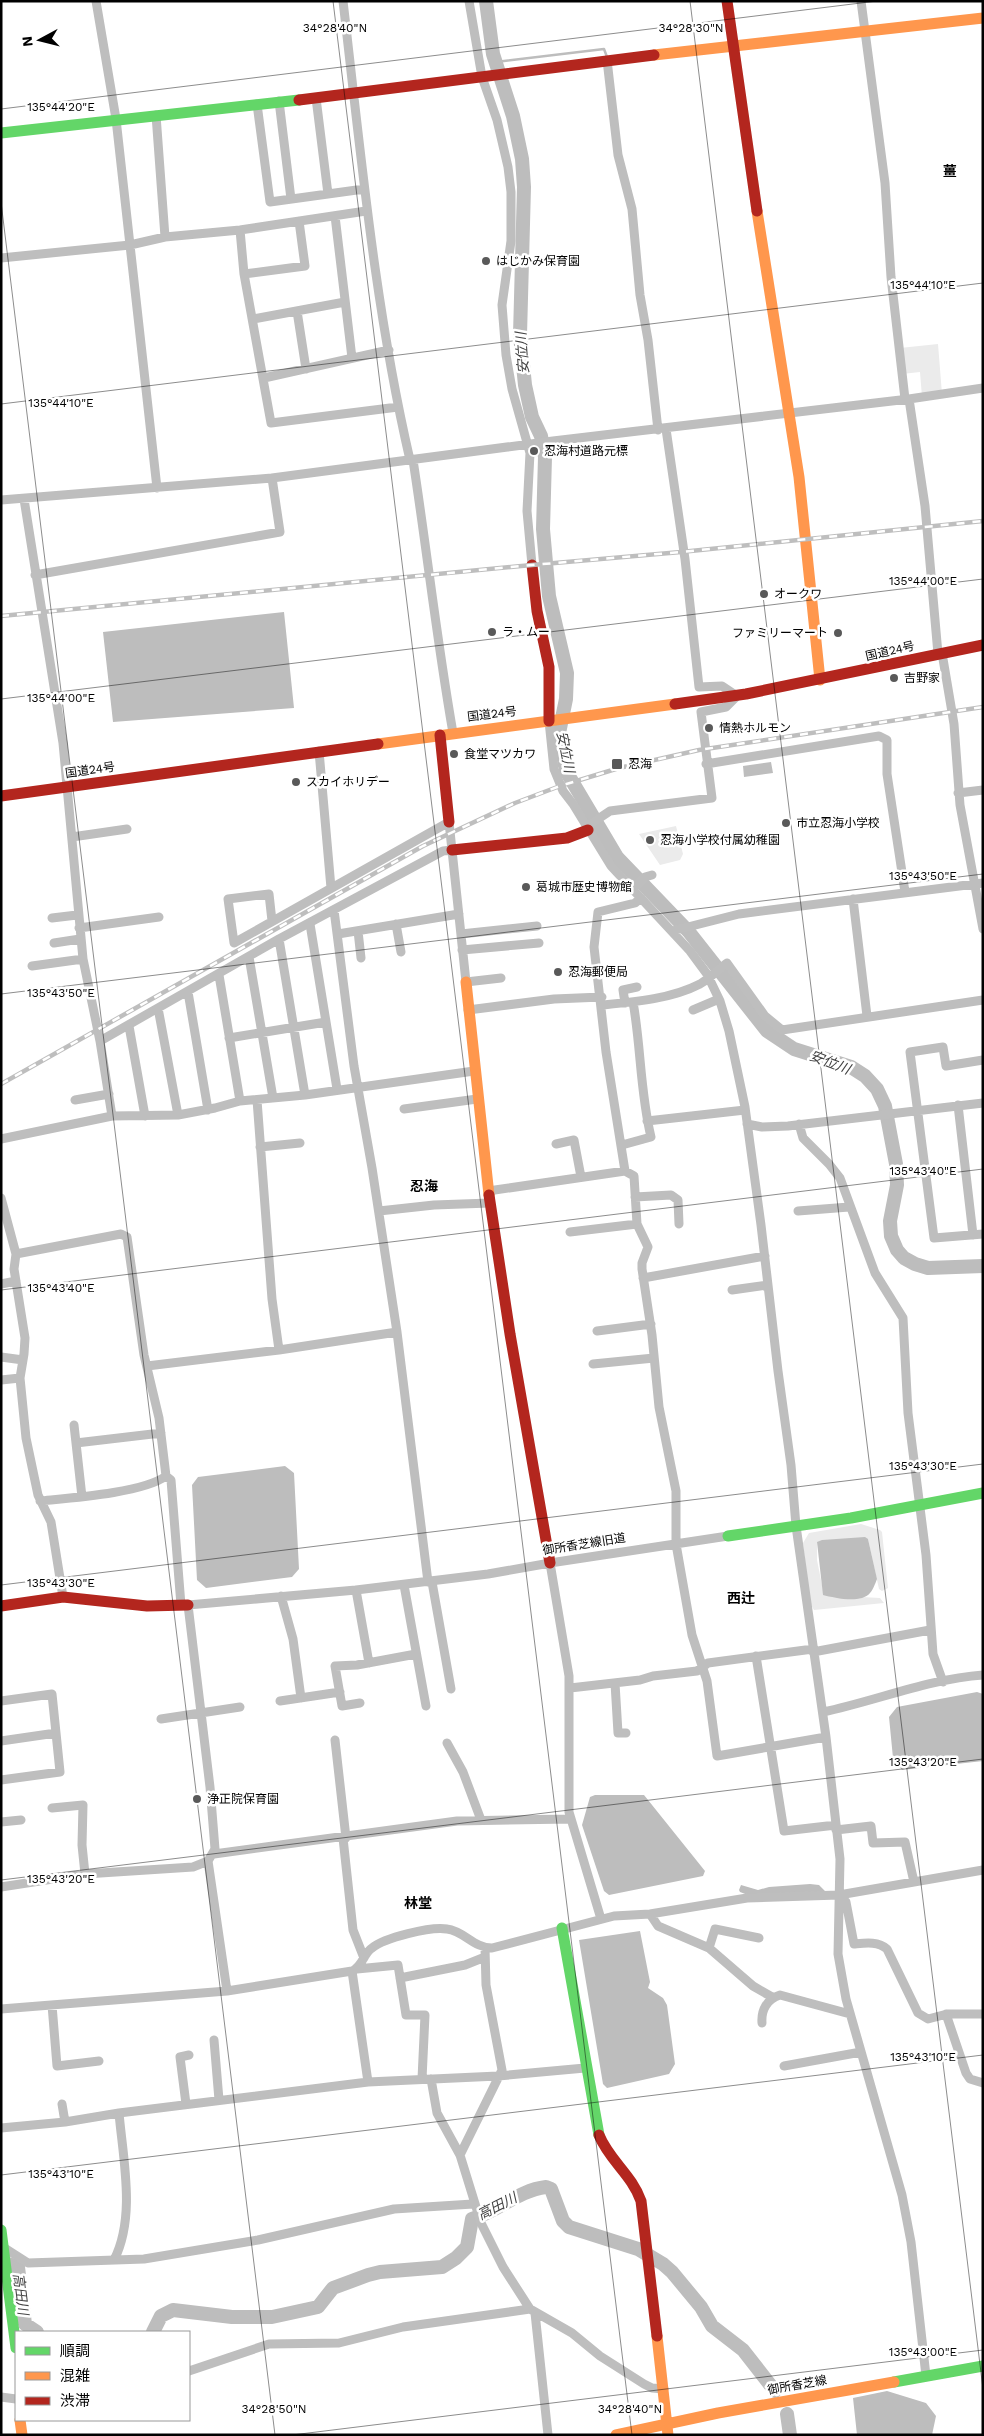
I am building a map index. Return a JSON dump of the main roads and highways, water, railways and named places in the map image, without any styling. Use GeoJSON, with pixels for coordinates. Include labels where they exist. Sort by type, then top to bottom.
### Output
{"type":"FeatureCollection","features":[{"type":"Feature","properties":{"kind":"main road"},"geometry":{"type":"LineString","coordinates":[[726,1],[799,477],[820,680]]}},
{"type":"Feature","properties":{"kind":"main road"},"geometry":{"type":"LineString","coordinates":[[1,133],[316,98],[732,45],[983,18]]}},
{"type":"Feature","properties":{"kind":"main road"},"geometry":{"type":"LineString","coordinates":[[532,564],[537,611],[549,667],[552,721]]}},
{"type":"Feature","properties":{"kind":"main road","name":"国道24号"},"geometry":{"type":"LineString","coordinates":[[1,796],[319,751],[737,696],[983,645]]}},
{"type":"Feature","properties":{"kind":"main road"},"geometry":{"type":"LineString","coordinates":[[440,735],[449,822]]}},
{"type":"Feature","properties":{"kind":"main road"},"geometry":{"type":"LineString","coordinates":[[452,850],[567,838],[588,827]]}},
{"type":"Feature","properties":{"kind":"main road"},"geometry":{"type":"LineString","coordinates":[[466,982],[488,1191],[510,1334],[550,1563]]}},
{"type":"Feature","properties":{"kind":"main road","name":"御所香芝線旧道"},"geometry":{"type":"LineString","coordinates":[[728,1536],[983,1493]]}},
{"type":"Feature","properties":{"kind":"main road"},"geometry":{"type":"LineString","coordinates":[[1,1606],[63,1597],[147,1606],[184,1605]]}},
{"type":"Feature","properties":{"kind":"main road"},"geometry":{"type":"LineString","coordinates":[[562,1928],[585,2068],[600,2136],[608,2151],[634,2180],[638,2190],[648,2254],[668,2429]]}},
{"type":"Feature","properties":{"kind":"main road"},"geometry":{"type":"LineString","coordinates":[[1,2230],[5,2258],[5,2288],[15,2343]]}},
{"type":"Feature","properties":{"kind":"main road","name":"御所香芝線"},"geometry":{"type":"LineString","coordinates":[[616,2435],[668,2429],[983,2366]]}},
{"type":"Feature","properties":{"kind":"main road"},"geometry":{"type":"LineString","coordinates":[[20,2421],[22,2435]]}},
{"type":"Feature","properties":{"kind":"waterway","name":"安位川"},"geometry":{"type":"LineString","coordinates":[[486,1],[493,54],[513,116],[522,159],[524,187],[520,335],[525,385],[532,417],[541,436],[545,457],[543,529],[549,596],[567,673],[566,699],[559,733],[566,771],[617,857],[689,932],[767,1031],[794,1049],[851,1067],[865,1076],[877,1089],[885,1106],[896,1164],[897,1185],[890,1221],[891,1236],[897,1250],[904,1258],[928,1268],[983,1266]]}},
{"type":"Feature","properties":{"kind":"waterway"},"geometry":{"type":"LineString","coordinates":[[496,62],[604,49],[607,57]]}},
{"type":"Feature","properties":{"kind":"waterway","name":"高田川"},"geometry":{"type":"LineString","coordinates":[[154,2331],[161,2316],[173,2310],[232,2317],[272,2317],[318,2307],[333,2288],[368,2275],[380,2272],[442,2267],[456,2258],[467,2247],[472,2219],[527,2192],[546,2187],[551,2189],[563,2221],[569,2227],[638,2249],[663,2264],[672,2272],[701,2307],[712,2326],[743,2350],[775,2391]]}},
{"type":"Feature","properties":{"kind":"waterway","name":"高田川"},"geometry":{"type":"LineString","coordinates":[[1,2262],[18,2267],[25,2324],[36,2331]]}},
{"type":"Feature","properties":{"kind":"waterway","name":"高田川"},"geometry":{"type":"LineString","coordinates":[[787,2414],[790,2435]]}},
{"type":"Feature","properties":{"kind":"railway"},"geometry":{"type":"LineString","coordinates":[[1,616],[681,552],[983,521]]}},
{"type":"Feature","properties":{"kind":"railway"},"geometry":{"type":"LineString","coordinates":[[1,1084],[423,846],[515,803],[560,786],[619,768],[699,750],[983,707]]}},
{"type":"Feature","properties":{"kind":"place","name":"はじかみ保育園"},"geometry":{"type":"Point","coordinates":[486,261]}},
{"type":"Feature","properties":{"kind":"place","name":"忍海村道路元標"},"geometry":{"type":"Point","coordinates":[534,451]}},
{"type":"Feature","properties":{"kind":"place","name":"オークワ"},"geometry":{"type":"Point","coordinates":[764,594]}},
{"type":"Feature","properties":{"kind":"place","name":"ラ・ムー"},"geometry":{"type":"Point","coordinates":[492,632]}},
{"type":"Feature","properties":{"kind":"place","name":"ファミリーマート"},"geometry":{"type":"Point","coordinates":[838,633]}},
{"type":"Feature","properties":{"kind":"place","name":"吉野家"},"geometry":{"type":"Point","coordinates":[894,678]}},
{"type":"Feature","properties":{"kind":"place","name":"情熱ホルモン"},"geometry":{"type":"Point","coordinates":[709,728]}},
{"type":"Feature","properties":{"kind":"place","name":"食堂マツカワ"},"geometry":{"type":"Point","coordinates":[454,754]}},
{"type":"Feature","properties":{"kind":"place","name":"忍海"},"geometry":{"type":"Point","coordinates":[617,764]}},
{"type":"Feature","properties":{"kind":"place","name":"スカイホリデー"},"geometry":{"type":"Point","coordinates":[296,782]}},
{"type":"Feature","properties":{"kind":"place","name":"市立忍海小学校"},"geometry":{"type":"Point","coordinates":[786,823]}},
{"type":"Feature","properties":{"kind":"place","name":"忍海小学校付属幼稚園"},"geometry":{"type":"Point","coordinates":[650,840]}},
{"type":"Feature","properties":{"kind":"place","name":"葛城市歴史博物館"},"geometry":{"type":"Point","coordinates":[526,887]}},
{"type":"Feature","properties":{"kind":"place","name":"忍海郵便局"},"geometry":{"type":"Point","coordinates":[558,972]}},
{"type":"Feature","properties":{"kind":"place","name":"浄正院保育園"},"geometry":{"type":"Point","coordinates":[197,1799]}},
{"type":"Feature","properties":{"kind":"district","name":"薑"},"geometry":{"type":"Point","coordinates":[950,171]}},
{"type":"Feature","properties":{"kind":"district","name":"忍海"},"geometry":{"type":"Point","coordinates":[424,1186]}},
{"type":"Feature","properties":{"kind":"district","name":"西辻"},"geometry":{"type":"Point","coordinates":[741,1598]}},
{"type":"Feature","properties":{"kind":"district","name":"林堂"},"geometry":{"type":"Point","coordinates":[418,1903]}}]}
